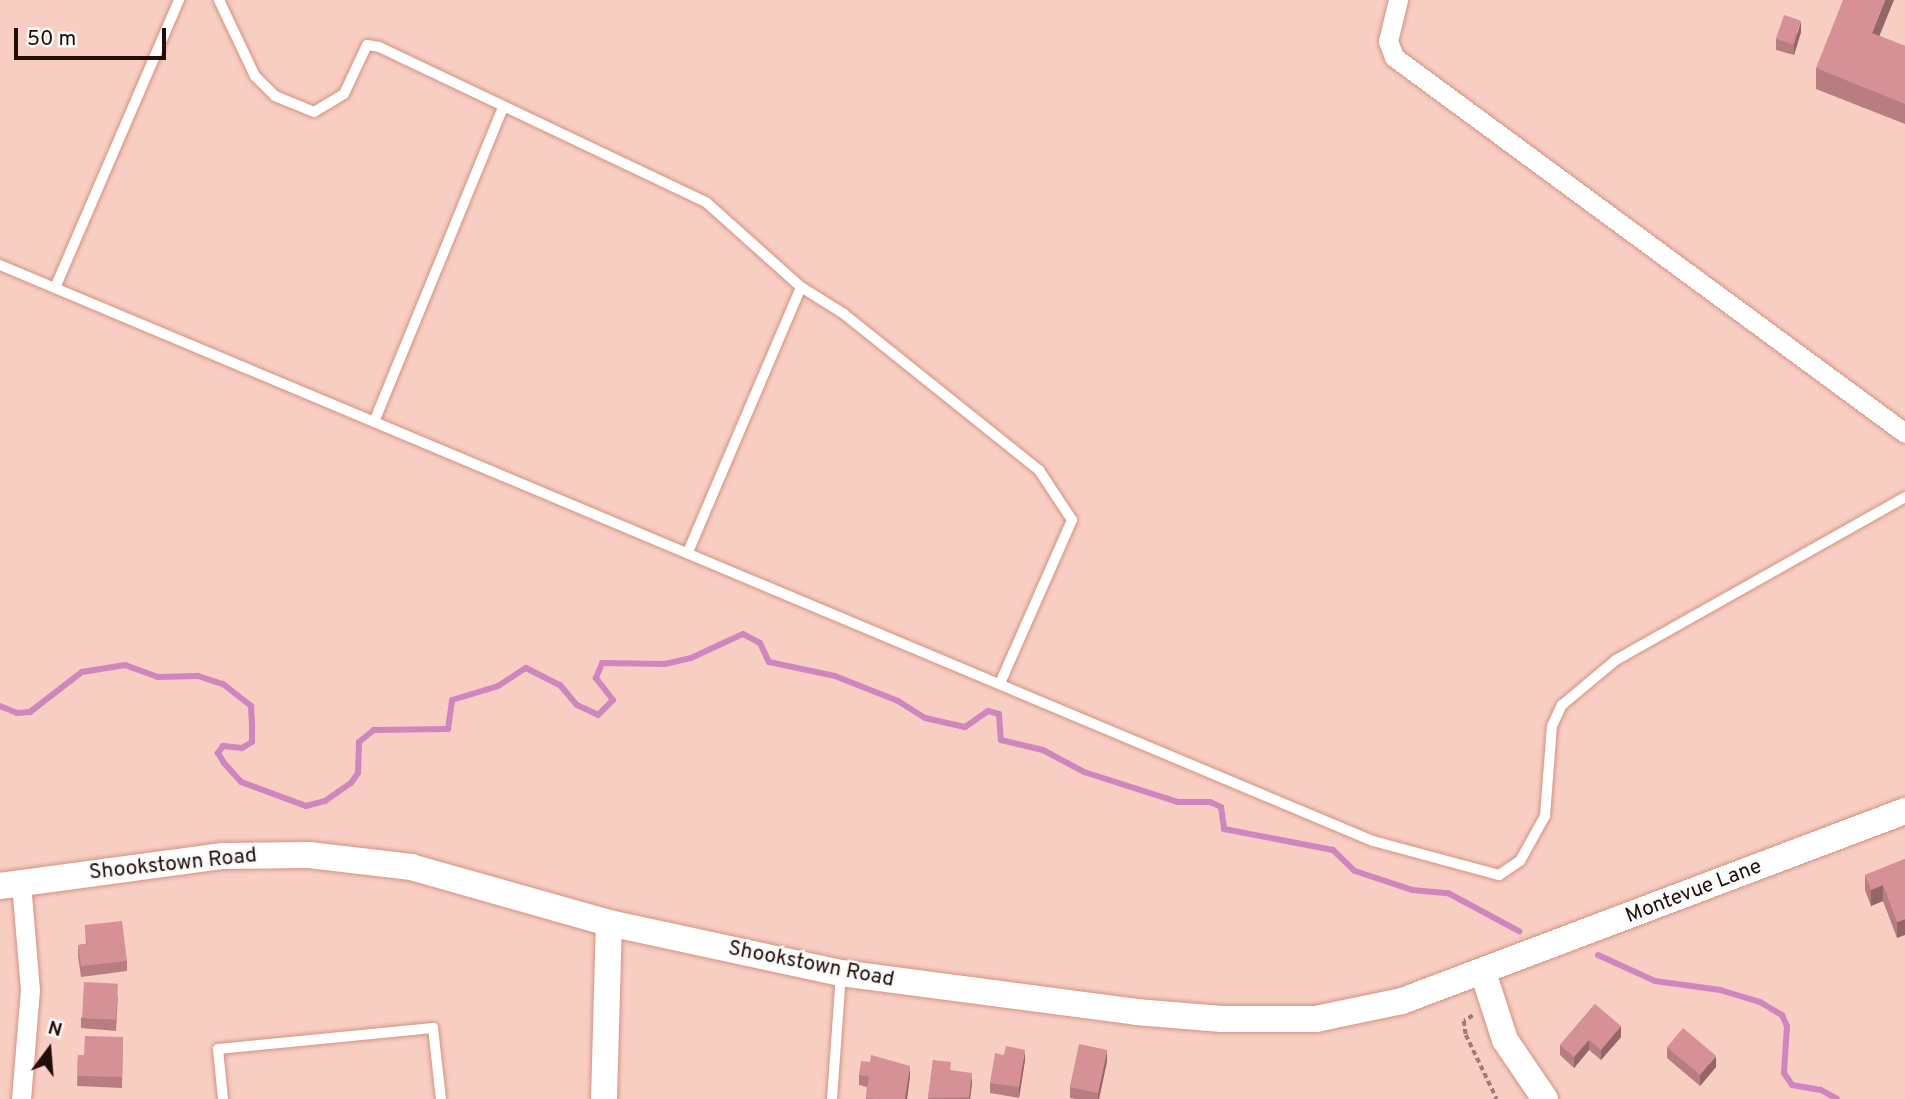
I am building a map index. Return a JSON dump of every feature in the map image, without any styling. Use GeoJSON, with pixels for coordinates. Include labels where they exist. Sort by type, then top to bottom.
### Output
{"type":"FeatureCollection","features":[{"type":"Feature","properties":{"kind":"street"},"geometry":{"type":"LineString","coordinates":[[1398,0],[1388,41],[1394,57],[1905,433]]}},
{"type":"Feature","properties":{"kind":"street","name":"Montevue Lane"},"geometry":{"type":"LineString","coordinates":[[1482,972],[1905,811]]}},
{"type":"Feature","properties":{"kind":"street","name":"Shookstown Road"},"geometry":{"type":"LineString","coordinates":[[11,885],[223,856],[309,855],[411,867],[609,923],[841,974],[1136,1012],[1316,1019],[1402,1001],[1482,972]]}},
{"type":"Feature","properties":{"kind":"street"},"geometry":{"type":"LineString","coordinates":[[11,885],[30,990],[21,1099]]}},
{"type":"Feature","properties":{"kind":"street"},"geometry":{"type":"LineString","coordinates":[[604,1099],[609,923]]}},
{"type":"Feature","properties":{"kind":"street"},"geometry":{"type":"LineString","coordinates":[[1482,972],[1505,1040],[1545,1099]]}},
{"type":"Feature","properties":{"kind":"lane"},"geometry":{"type":"LineString","coordinates":[[55,288],[179,0]]}},
{"type":"Feature","properties":{"kind":"lane"},"geometry":{"type":"LineString","coordinates":[[219,0],[255,76],[275,96],[314,112],[344,94],[367,46],[706,203],[801,287],[844,314],[1039,470],[1072,520],[1000,682]]}},
{"type":"Feature","properties":{"kind":"lane"},"geometry":{"type":"LineString","coordinates":[[374,422],[503,108]]}},
{"type":"Feature","properties":{"kind":"lane"},"geometry":{"type":"LineString","coordinates":[[0,265],[1000,682],[1373,841],[1499,875],[1520,861],[1545,816],[1552,726],[1562,705],[1616,660],[1905,497]]}},
{"type":"Feature","properties":{"kind":"lane"},"geometry":{"type":"LineString","coordinates":[[688,552],[801,287]]}},
{"type":"Feature","properties":{"kind":"lane"},"geometry":{"type":"LineString","coordinates":[[832,1099],[841,974]]}},
{"type":"Feature","properties":{"kind":"lane"},"geometry":{"type":"LineString","coordinates":[[223,1099],[218,1049],[433,1028],[441,1099]]}},
{"type":"Feature","properties":{"kind":"path"},"geometry":{"type":"LineString","coordinates":[[1494,1006],[1464,1021],[1473,1054],[1497,1099]]}},
{"type":"Feature","properties":{"kind":"building"},"geometry":{"type":"Polygon","coordinates":[[[1843,0],[1885,0],[1872,33],[1905,46],[1905,104],[1816,68],[1843,0]]]}},
{"type":"Feature","properties":{"kind":"building"},"geometry":{"type":"Polygon","coordinates":[[[1784,15],[1801,21],[1793,44],[1776,39],[1784,15]]]}},
{"type":"Feature","properties":{"kind":"building"},"geometry":{"type":"Polygon","coordinates":[[[1905,859],[1905,919],[1897,922],[1883,885],[1871,890],[1865,875],[1905,859]]]}},
{"type":"Feature","properties":{"kind":"building"},"geometry":{"type":"Polygon","coordinates":[[[122,921],[127,961],[81,966],[78,945],[87,944],[85,925],[122,921]]]}},
{"type":"Feature","properties":{"kind":"building"},"geometry":{"type":"Polygon","coordinates":[[[84,982],[118,984],[116,1020],[82,1018],[84,982]]]}},
{"type":"Feature","properties":{"kind":"building"},"geometry":{"type":"Polygon","coordinates":[[[1595,1004],[1621,1026],[1601,1050],[1589,1040],[1574,1057],[1560,1045],[1595,1004]]]}},
{"type":"Feature","properties":{"kind":"building"},"geometry":{"type":"Polygon","coordinates":[[[1683,1028],[1716,1056],[1700,1075],[1667,1047],[1683,1028]]]}},
{"type":"Feature","properties":{"kind":"building"},"geometry":{"type":"Polygon","coordinates":[[[85,1036],[123,1037],[122,1077],[77,1076],[78,1055],[84,1055],[85,1036]]]}},
{"type":"Feature","properties":{"kind":"building"},"geometry":{"type":"Polygon","coordinates":[[[1079,1044],[1107,1050],[1098,1093],[1070,1087],[1079,1044]]]}},
{"type":"Feature","properties":{"kind":"building"},"geometry":{"type":"Polygon","coordinates":[[[1006,1046],[1025,1050],[1019,1087],[990,1083],[995,1053],[1004,1055],[1006,1046]]]}},
{"type":"Feature","properties":{"kind":"building"},"geometry":{"type":"Polygon","coordinates":[[[871,1055],[910,1066],[905,1099],[866,1098],[869,1076],[859,1075],[861,1061],[870,1062],[871,1055]]]}},
{"type":"Feature","properties":{"kind":"building"},"geometry":{"type":"Polygon","coordinates":[[[933,1060],[951,1062],[950,1070],[972,1073],[969,1097],[928,1098],[933,1060]]]}},
{"type":"Feature","properties":{"kind":"waterway"},"geometry":{"type":"LineString","coordinates":[[0,706],[17,713],[30,712],[82,672],[125,665],[158,677],[198,676],[223,684],[251,706],[252,723],[252,742],[242,748],[223,746],[218,753],[224,763],[241,782],[306,806],[325,801],[351,783],[358,773],[359,742],[374,730],[448,729],[452,700],[498,686],[526,668],[560,685],[577,705],[598,715],[613,700],[596,678],[602,663],[665,664],[691,658],[743,634],[760,643],[769,662],[835,676],[898,701],[925,718],[965,727],[988,711],[999,714],[1001,740],[1043,750],[1084,772],[1178,802],[1210,802],[1221,807],[1224,829],[1333,850],[1355,871],[1412,890],[1448,893],[1519,931]]}},
{"type":"Feature","properties":{"kind":"waterway"},"geometry":{"type":"LineString","coordinates":[[1598,955],[1655,981],[1720,990],[1760,1002],[1782,1015],[1787,1026],[1784,1073],[1792,1085],[1821,1090],[1837,1099]]}}]}
